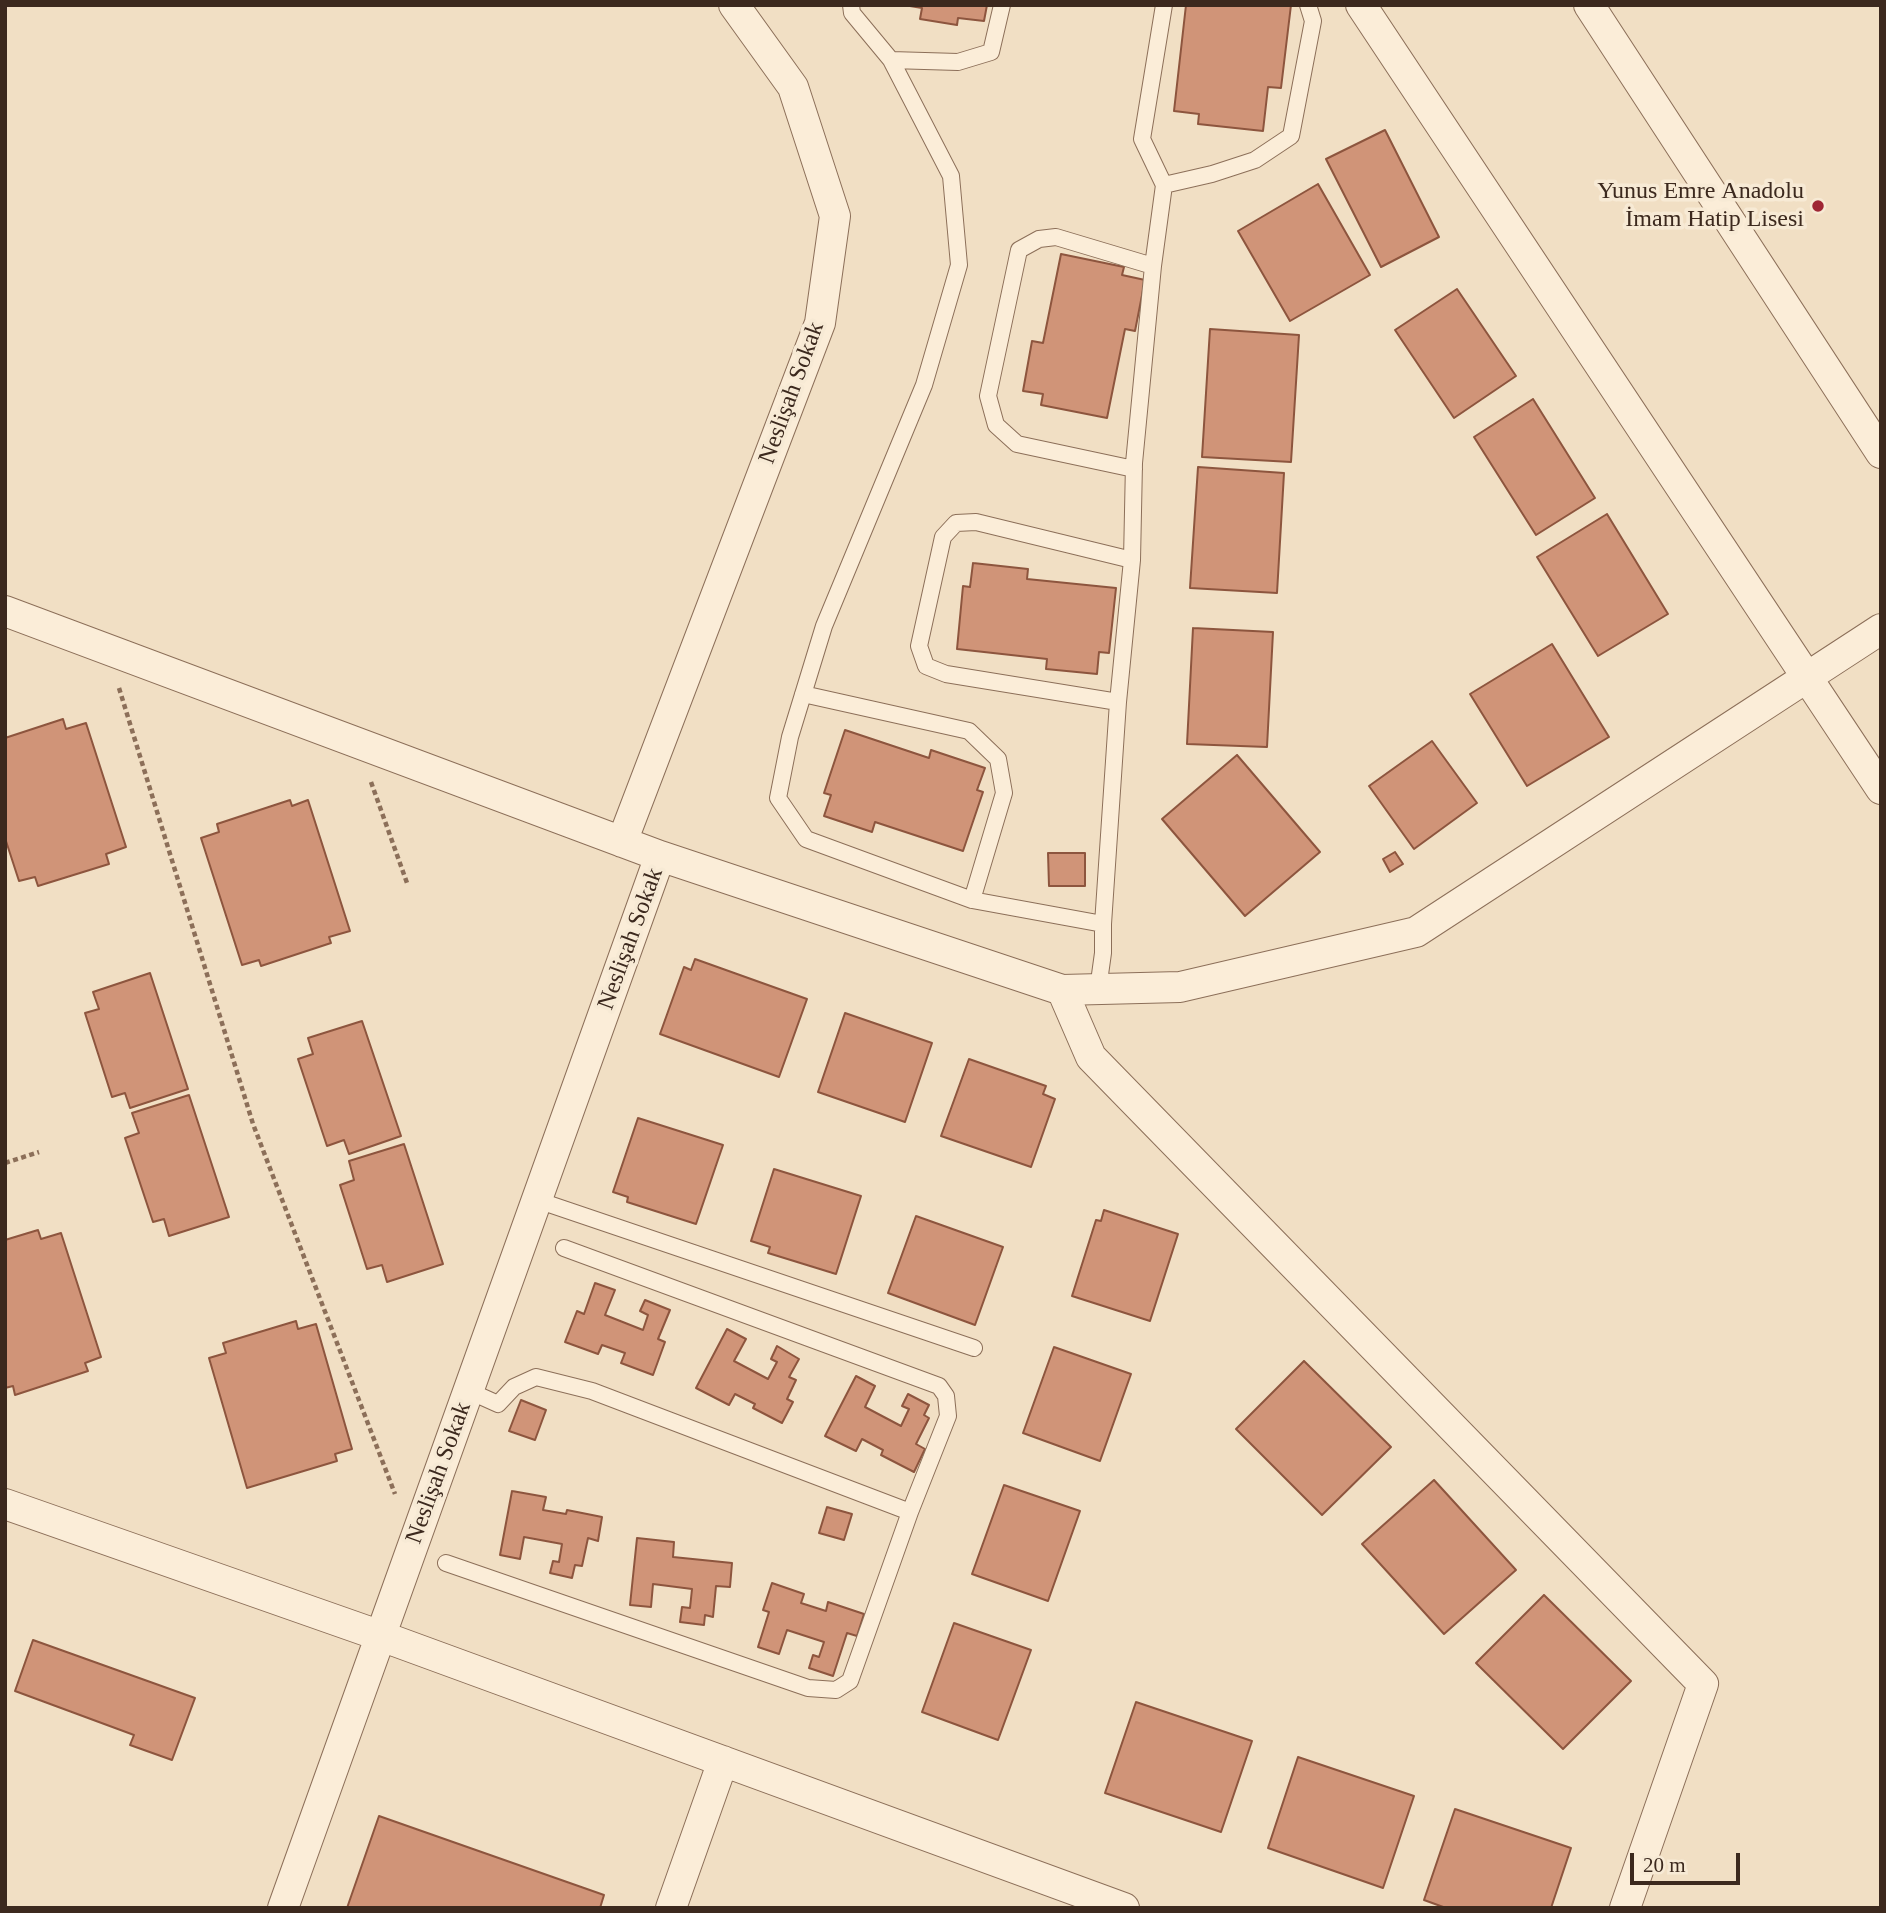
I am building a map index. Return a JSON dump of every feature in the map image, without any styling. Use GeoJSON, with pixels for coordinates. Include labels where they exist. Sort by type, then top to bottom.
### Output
{"type":"FeatureCollection","features":[{"type":"Feature","properties":{"kind":"street","name":"Neslişah Sokak"},"geometry":{"type":"LineString","coordinates":[[283,1908],[660,856],[622,842],[820,323],[835,216],[793,87],[734,5]]}},
{"type":"Feature","properties":{"kind":"street"},"geometry":{"type":"LineString","coordinates":[[1361,5],[1881,789]]}},
{"type":"Feature","properties":{"kind":"street"},"geometry":{"type":"LineString","coordinates":[[1589,5],[1881,453]]}},
{"type":"Feature","properties":{"kind":"street"},"geometry":{"type":"LineString","coordinates":[[5,611],[622,842]]}},
{"type":"Feature","properties":{"kind":"street"},"geometry":{"type":"LineString","coordinates":[[660,856],[1062,990],[1180,987],[1416,932],[1881,629]]}},
{"type":"Feature","properties":{"kind":"street"},"geometry":{"type":"LineString","coordinates":[[1062,990],[1091,1057],[1703,1684],[1626,1908]]}},
{"type":"Feature","properties":{"kind":"street"},"geometry":{"type":"LineString","coordinates":[[5,1504],[381,1636],[1124,1908]]}},
{"type":"Feature","properties":{"kind":"street"},"geometry":{"type":"LineString","coordinates":[[671,1908],[723,1761]]}},
{"type":"Feature","properties":{"kind":"lane"},"geometry":{"type":"LineString","coordinates":[[851,5],[852,13],[891,60],[951,176],[959,265],[924,385],[824,626],[790,737],[778,798],[806,839],[972,900],[1103,924]]}},
{"type":"Feature","properties":{"kind":"lane"},"geometry":{"type":"LineString","coordinates":[[891,60],[958,62],[991,52],[1002,5]]}},
{"type":"Feature","properties":{"kind":"lane"},"geometry":{"type":"LineString","coordinates":[[1098,989],[1103,953],[1118,702],[1132,560],[1134,469],[1153,266],[1164,185],[1142,139],[1164,5]]}},
{"type":"Feature","properties":{"kind":"lane"},"geometry":{"type":"LineString","coordinates":[[1164,185],[1212,174],[1255,160],[1291,136],[1313,21],[1308,5]]}},
{"type":"Feature","properties":{"kind":"lane"},"geometry":{"type":"LineString","coordinates":[[1134,469],[1017,444],[996,425],[988,396],[1019,250],[1038,239],[1056,237],[1153,266]]}},
{"type":"Feature","properties":{"kind":"lane"},"geometry":{"type":"LineString","coordinates":[[1118,702],[946,674],[926,666],[919,646],[943,537],[956,523],[976,522],[1132,560]]}},
{"type":"Feature","properties":{"kind":"lane"},"geometry":{"type":"LineString","coordinates":[[803,694],[969,731],[998,759],[1004,793],[972,900]]}},
{"type":"Feature","properties":{"kind":"lane"},"geometry":{"type":"LineString","coordinates":[[537,1200],[974,1348]]}},
{"type":"Feature","properties":{"kind":"lane"},"geometry":{"type":"LineString","coordinates":[[446,1563],[808,1688],[835,1690],[850,1681],[910,1512],[948,1416],[946,1396],[939,1386],[564,1248]]}},
{"type":"Feature","properties":{"kind":"lane"},"geometry":{"type":"LineString","coordinates":[[469,1391],[498,1404],[514,1387],[536,1377],[592,1391],[910,1512]]}},
{"type":"Feature","properties":{"kind":"path"},"geometry":{"type":"LineString","coordinates":[[106,647],[253,1124],[414,1544]]}},
{"type":"Feature","properties":{"kind":"path"},"geometry":{"type":"LineString","coordinates":[[357,742],[407,883]]}},
{"type":"Feature","properties":{"kind":"path"},"geometry":{"type":"LineString","coordinates":[[5,1163],[39,1152]]}},
{"type":"Feature","properties":{"kind":"building"},"geometry":{"type":"Polygon","coordinates":[[[904,5],[987,5],[984,21],[958,18],[957,25],[920,19],[922,8],[904,5]]]}},
{"type":"Feature","properties":{"kind":"building"},"geometry":{"type":"Polygon","coordinates":[[[1186,5],[1291,5],[1281,88],[1268,87],[1263,131],[1198,124],[1199,114],[1174,111],[1186,5]]]}},
{"type":"Feature","properties":{"kind":"building"},"geometry":{"type":"Polygon","coordinates":[[[1385,130],[1439,237],[1381,267],[1326,159],[1385,130]]]}},
{"type":"Feature","properties":{"kind":"building"},"geometry":{"type":"Polygon","coordinates":[[[1318,184],[1370,275],[1290,321],[1238,231],[1318,184]]]}},
{"type":"Feature","properties":{"kind":"building"},"geometry":{"type":"Polygon","coordinates":[[[1061,254],[1124,267],[1122,275],[1145,280],[1135,331],[1125,329],[1107,418],[1041,405],[1043,394],[1023,391],[1032,341],[1043,343],[1061,254]]]}},
{"type":"Feature","properties":{"kind":"building"},"geometry":{"type":"Polygon","coordinates":[[[1457,289],[1516,376],[1454,418],[1395,330],[1457,289]]]}},
{"type":"Feature","properties":{"kind":"building"},"geometry":{"type":"Polygon","coordinates":[[[1210,329],[1299,335],[1291,462],[1202,457],[1210,329]]]}},
{"type":"Feature","properties":{"kind":"building"},"geometry":{"type":"Polygon","coordinates":[[[1533,399],[1595,498],[1536,535],[1474,437],[1533,399]]]}},
{"type":"Feature","properties":{"kind":"building"},"geometry":{"type":"Polygon","coordinates":[[[1198,467],[1284,473],[1277,593],[1190,588],[1198,467]]]}},
{"type":"Feature","properties":{"kind":"building"},"geometry":{"type":"Polygon","coordinates":[[[1607,514],[1668,614],[1598,656],[1537,557],[1607,514]]]}},
{"type":"Feature","properties":{"kind":"building"},"geometry":{"type":"Polygon","coordinates":[[[973,563],[1028,569],[1027,579],[1116,588],[1109,653],[1099,652],[1097,674],[1046,669],[1047,659],[957,649],[963,586],[970,587],[973,563]]]}},
{"type":"Feature","properties":{"kind":"building"},"geometry":{"type":"Polygon","coordinates":[[[1193,628],[1273,632],[1267,747],[1187,744],[1193,628]]]}},
{"type":"Feature","properties":{"kind":"building"},"geometry":{"type":"Polygon","coordinates":[[[1552,644],[1609,737],[1527,786],[1470,694],[1552,644]]]}},
{"type":"Feature","properties":{"kind":"building"},"geometry":{"type":"Polygon","coordinates":[[[63,719],[66,729],[86,723],[126,847],[106,854],[109,864],[38,886],[35,877],[19,881],[5,838],[5,738],[63,719]]]}},
{"type":"Feature","properties":{"kind":"building"},"geometry":{"type":"Polygon","coordinates":[[[845,730],[929,758],[931,750],[985,768],[977,790],[983,792],[963,851],[875,822],[872,832],[824,816],[831,795],[824,793],[845,730]]]}},
{"type":"Feature","properties":{"kind":"building"},"geometry":{"type":"Polygon","coordinates":[[[1432,741],[1477,803],[1414,849],[1369,786],[1432,741]]]}},
{"type":"Feature","properties":{"kind":"building"},"geometry":{"type":"Polygon","coordinates":[[[1237,755],[1320,852],[1245,916],[1162,819],[1237,755]]]}},
{"type":"Feature","properties":{"kind":"building"},"geometry":{"type":"Polygon","coordinates":[[[290,800],[292,806],[308,800],[350,931],[329,937],[331,943],[261,966],[259,960],[242,965],[201,838],[219,832],[217,824],[290,800]]]}},
{"type":"Feature","properties":{"kind":"building"},"geometry":{"type":"Polygon","coordinates":[[[1395,852],[1403,864],[1390,872],[1383,859],[1395,852]]]}},
{"type":"Feature","properties":{"kind":"building"},"geometry":{"type":"Polygon","coordinates":[[[1048,853],[1085,853],[1085,886],[1049,886],[1048,853]]]}},
{"type":"Feature","properties":{"kind":"building"},"geometry":{"type":"Polygon","coordinates":[[[695,959],[807,999],[779,1077],[660,1034],[684,967],[691,970],[695,959]]]}},
{"type":"Feature","properties":{"kind":"building"},"geometry":{"type":"Polygon","coordinates":[[[150,973],[188,1089],[130,1108],[125,1093],[112,1097],[85,1013],[99,1009],[93,992],[150,973]]]}},
{"type":"Feature","properties":{"kind":"building"},"geometry":{"type":"Polygon","coordinates":[[[845,1013],[932,1043],[905,1122],[818,1092],[845,1013]]]}},
{"type":"Feature","properties":{"kind":"building"},"geometry":{"type":"Polygon","coordinates":[[[362,1021],[401,1136],[349,1154],[344,1140],[327,1146],[298,1059],[313,1054],[308,1038],[362,1021]]]}},
{"type":"Feature","properties":{"kind":"building"},"geometry":{"type":"Polygon","coordinates":[[[969,1059],[1046,1086],[1043,1094],[1055,1099],[1031,1167],[941,1136],[969,1059]]]}},
{"type":"Feature","properties":{"kind":"building"},"geometry":{"type":"Polygon","coordinates":[[[189,1095],[229,1217],[169,1236],[164,1219],[153,1222],[125,1138],[139,1133],[132,1113],[189,1095]]]}},
{"type":"Feature","properties":{"kind":"building"},"geometry":{"type":"Polygon","coordinates":[[[638,1118],[723,1145],[696,1224],[627,1202],[628,1197],[613,1192],[638,1118]]]}},
{"type":"Feature","properties":{"kind":"building"},"geometry":{"type":"Polygon","coordinates":[[[404,1144],[443,1264],[387,1282],[382,1265],[367,1269],[340,1185],[354,1180],[349,1161],[404,1144]]]}},
{"type":"Feature","properties":{"kind":"building"},"geometry":{"type":"Polygon","coordinates":[[[774,1169],[861,1196],[836,1274],[768,1253],[770,1247],[751,1241],[774,1169]]]}},
{"type":"Feature","properties":{"kind":"building"},"geometry":{"type":"Polygon","coordinates":[[[1104,1210],[1178,1234],[1150,1321],[1072,1296],[1096,1220],[1101,1221],[1104,1210]]]}},
{"type":"Feature","properties":{"kind":"building"},"geometry":{"type":"Polygon","coordinates":[[[916,1216],[1003,1247],[975,1325],[888,1293],[916,1216]]]}},
{"type":"Feature","properties":{"kind":"building"},"geometry":{"type":"Polygon","coordinates":[[[38,1230],[41,1239],[61,1233],[101,1357],[85,1363],[88,1371],[15,1395],[13,1386],[5,1388],[5,1240],[38,1230]]]}},
{"type":"Feature","properties":{"kind":"building"},"geometry":{"type":"Polygon","coordinates":[[[595,1283],[615,1290],[605,1315],[643,1330],[648,1315],[640,1311],[645,1300],[670,1310],[658,1339],[665,1342],[653,1375],[621,1363],[625,1353],[602,1345],[598,1354],[565,1342],[577,1311],[584,1314],[595,1283]]]}},
{"type":"Feature","properties":{"kind":"building"},"geometry":{"type":"Polygon","coordinates":[[[296,1321],[298,1329],[316,1324],[352,1449],[335,1454],[337,1461],[247,1488],[209,1358],[226,1353],[223,1343],[296,1321]]]}},
{"type":"Feature","properties":{"kind":"building"},"geometry":{"type":"Polygon","coordinates":[[[727,1329],[746,1339],[734,1361],[768,1379],[777,1362],[771,1359],[777,1346],[799,1359],[789,1377],[796,1380],[787,1399],[793,1402],[782,1423],[753,1408],[755,1404],[735,1394],[729,1405],[696,1388],[727,1329]]]}},
{"type":"Feature","properties":{"kind":"building"},"geometry":{"type":"Polygon","coordinates":[[[1054,1347],[1131,1374],[1100,1461],[1023,1433],[1054,1347]]]}},
{"type":"Feature","properties":{"kind":"building"},"geometry":{"type":"Polygon","coordinates":[[[1304,1361],[1391,1447],[1322,1515],[1236,1429],[1304,1361]]]}},
{"type":"Feature","properties":{"kind":"building"},"geometry":{"type":"Polygon","coordinates":[[[856,1376],[875,1386],[865,1407],[901,1426],[909,1409],[902,1406],[908,1394],[929,1405],[924,1415],[929,1418],[916,1444],[925,1449],[914,1472],[881,1455],[883,1450],[862,1439],[856,1451],[825,1436],[856,1376]]]}},
{"type":"Feature","properties":{"kind":"building"},"geometry":{"type":"Polygon","coordinates":[[[521,1400],[546,1410],[535,1440],[509,1431],[521,1400]]]}},
{"type":"Feature","properties":{"kind":"building"},"geometry":{"type":"Polygon","coordinates":[[[1434,1480],[1516,1570],[1444,1634],[1362,1544],[1434,1480]]]}},
{"type":"Feature","properties":{"kind":"building"},"geometry":{"type":"Polygon","coordinates":[[[1004,1485],[1080,1511],[1048,1601],[972,1574],[1004,1485]]]}},
{"type":"Feature","properties":{"kind":"building"},"geometry":{"type":"Polygon","coordinates":[[[512,1491],[546,1497],[543,1510],[566,1514],[567,1510],[602,1517],[598,1541],[588,1538],[582,1566],[575,1565],[572,1578],[550,1573],[553,1561],[559,1562],[562,1544],[524,1537],[520,1559],[500,1555],[512,1491]]]}},
{"type":"Feature","properties":{"kind":"building"},"geometry":{"type":"Polygon","coordinates":[[[827,1507],[852,1514],[844,1540],[819,1533],[827,1507]]]}},
{"type":"Feature","properties":{"kind":"building"},"geometry":{"type":"Polygon","coordinates":[[[637,1538],[674,1542],[673,1557],[732,1563],[730,1587],[716,1586],[713,1617],[705,1615],[704,1625],[680,1622],[682,1607],[690,1608],[692,1589],[653,1584],[651,1607],[630,1605],[637,1538]]]}},
{"type":"Feature","properties":{"kind":"building"},"geometry":{"type":"Polygon","coordinates":[[[772,1583],[804,1594],[801,1603],[826,1611],[828,1602],[864,1614],[857,1636],[847,1633],[833,1676],[809,1668],[813,1655],[819,1657],[824,1642],[787,1630],[779,1654],[758,1647],[769,1612],[763,1610],[772,1583]]]}},
{"type":"Feature","properties":{"kind":"building"},"geometry":{"type":"Polygon","coordinates":[[[1544,1595],[1631,1681],[1563,1749],[1476,1663],[1544,1595]]]}},
{"type":"Feature","properties":{"kind":"building"},"geometry":{"type":"Polygon","coordinates":[[[954,1623],[1031,1650],[998,1740],[922,1712],[954,1623]]]}},
{"type":"Feature","properties":{"kind":"building"},"geometry":{"type":"Polygon","coordinates":[[[33,1640],[195,1698],[172,1760],[130,1745],[134,1735],[15,1691],[33,1640]]]}},
{"type":"Feature","properties":{"kind":"building"},"geometry":{"type":"Polygon","coordinates":[[[1136,1702],[1252,1741],[1221,1832],[1105,1793],[1136,1702]]]}},
{"type":"Feature","properties":{"kind":"building"},"geometry":{"type":"Polygon","coordinates":[[[1298,1757],[1414,1796],[1383,1888],[1268,1848],[1298,1757]]]}},
{"type":"Feature","properties":{"kind":"building"},"geometry":{"type":"Polygon","coordinates":[[[1455,1809],[1571,1848],[1551,1908],[1446,1908],[1424,1900],[1455,1809]]]}},
{"type":"Feature","properties":{"kind":"building"},"geometry":{"type":"Polygon","coordinates":[[[379,1816],[604,1895],[600,1908],[347,1908],[379,1816]]]}},
{"type":"Feature","properties":{"kind":"place","name":"Yunus Emre Anadolu İmam Hatip Lisesi"},"geometry":{"type":"Point","coordinates":[1818,206]}}]}
